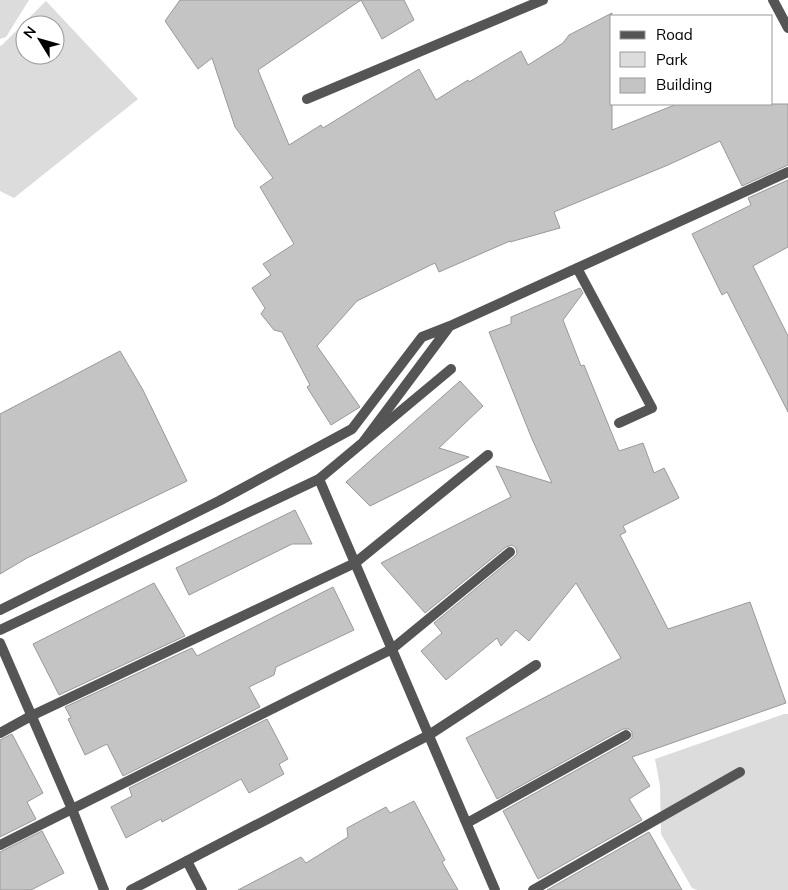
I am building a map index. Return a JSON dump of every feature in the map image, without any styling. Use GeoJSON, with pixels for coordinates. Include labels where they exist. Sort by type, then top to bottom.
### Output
{"type":"FeatureCollection","features":[{"type":"Feature","properties":{"kind":"street"},"geometry":{"type":"LineString","coordinates":[[307,99],[543,0]]}},
{"type":"Feature","properties":{"kind":"street"},"geometry":{"type":"LineString","coordinates":[[773,0],[788,28]]}},
{"type":"Feature","properties":{"kind":"street"},"geometry":{"type":"LineString","coordinates":[[0,610],[219,501],[352,429],[422,337],[788,172]]}},
{"type":"Feature","properties":{"kind":"street"},"geometry":{"type":"LineString","coordinates":[[577,268],[652,408],[619,424]]}},
{"type":"Feature","properties":{"kind":"street"},"geometry":{"type":"LineString","coordinates":[[364,441],[450,326]]}},
{"type":"Feature","properties":{"kind":"street"},"geometry":{"type":"LineString","coordinates":[[0,630],[319,479],[451,368]]}},
{"type":"Feature","properties":{"kind":"street"},"geometry":{"type":"LineString","coordinates":[[0,733],[31,716],[355,563],[488,455]]}},
{"type":"Feature","properties":{"kind":"street"},"geometry":{"type":"LineString","coordinates":[[319,479],[495,890]]}},
{"type":"Feature","properties":{"kind":"street"},"geometry":{"type":"LineString","coordinates":[[0,845],[392,649],[510,552]]}},
{"type":"Feature","properties":{"kind":"street"},"geometry":{"type":"LineString","coordinates":[[0,643],[72,809],[104,890]]}},
{"type":"Feature","properties":{"kind":"street"},"geometry":{"type":"LineString","coordinates":[[131,890],[429,735],[536,665]]}},
{"type":"Feature","properties":{"kind":"street"},"geometry":{"type":"LineString","coordinates":[[466,823],[626,735]]}},
{"type":"Feature","properties":{"kind":"street"},"geometry":{"type":"LineString","coordinates":[[533,890],[740,772]]}},
{"type":"Feature","properties":{"kind":"street"},"geometry":{"type":"LineString","coordinates":[[187,861],[202,890]]}},
{"type":"Feature","properties":{"kind":"green space"},"geometry":{"type":"Polygon","coordinates":[[[0,0],[29,0],[20,15],[15,15],[15,23],[6,37],[0,39],[0,0]]]}},
{"type":"Feature","properties":{"kind":"green space"},"geometry":{"type":"Polygon","coordinates":[[[46,1],[59,15],[32,15],[46,1]]]}},
{"type":"Feature","properties":{"kind":"green space"},"geometry":{"type":"Polygon","coordinates":[[[65,21],[138,99],[14,198],[0,191],[0,46],[15,32],[15,65],[65,65],[65,21]]]}},
{"type":"Feature","properties":{"kind":"green space"},"geometry":{"type":"Polygon","coordinates":[[[788,714],[788,890],[697,890],[692,888],[661,834],[660,786],[655,759],[788,714]]]}},
{"type":"Feature","properties":{"kind":"building"},"geometry":{"type":"Polygon","coordinates":[[[180,0],[361,0],[258,70],[289,145],[321,125],[323,128],[419,69],[436,100],[521,51],[528,65],[563,43],[569,35],[612,13],[610,15],[610,105],[612,105],[612,130],[674,105],[788,104],[788,165],[742,186],[720,141],[668,165],[554,212],[560,228],[510,241],[439,272],[435,263],[357,301],[317,346],[360,407],[331,425],[307,387],[310,385],[282,332],[274,330],[261,314],[265,308],[252,288],[271,275],[263,264],[294,244],[260,187],[273,178],[235,127],[212,58],[198,69],[165,21],[180,0]]]}},
{"type":"Feature","properties":{"kind":"building"},"geometry":{"type":"Polygon","coordinates":[[[361,0],[404,0],[414,20],[382,39],[361,0]]]}},
{"type":"Feature","properties":{"kind":"building"},"geometry":{"type":"Polygon","coordinates":[[[788,180],[788,247],[753,266],[788,336],[788,412],[727,292],[722,295],[692,234],[751,205],[748,198],[788,180]]]}},
{"type":"Feature","properties":{"kind":"building"},"geometry":{"type":"Polygon","coordinates":[[[580,288],[583,293],[563,320],[581,366],[584,365],[619,451],[643,443],[654,473],[664,468],[679,498],[623,526],[626,532],[620,535],[668,629],[750,602],[786,703],[632,757],[650,786],[629,799],[642,820],[538,879],[503,811],[629,741],[632,738],[632,732],[629,729],[623,729],[497,799],[466,738],[621,658],[576,583],[529,641],[516,630],[501,646],[497,638],[446,680],[421,651],[442,633],[434,623],[514,557],[517,554],[516,548],[512,545],[506,547],[425,613],[381,563],[511,497],[496,466],[552,483],[532,439],[489,332],[511,324],[511,317],[580,288]]]}},
{"type":"Feature","properties":{"kind":"building"},"geometry":{"type":"Polygon","coordinates":[[[120,351],[143,390],[187,481],[27,558],[0,574],[0,414],[120,351]]]}},
{"type":"Feature","properties":{"kind":"building"},"geometry":{"type":"Polygon","coordinates":[[[460,381],[483,406],[439,448],[469,457],[370,506],[346,482],[460,381]]]}},
{"type":"Feature","properties":{"kind":"building"},"geometry":{"type":"Polygon","coordinates":[[[295,510],[312,544],[292,544],[189,595],[176,568],[295,510]]]}},
{"type":"Feature","properties":{"kind":"building"},"geometry":{"type":"Polygon","coordinates":[[[154,583],[185,636],[59,695],[33,644],[154,583]]]}},
{"type":"Feature","properties":{"kind":"building"},"geometry":{"type":"Polygon","coordinates":[[[333,587],[354,630],[276,667],[274,675],[249,687],[260,707],[123,776],[107,744],[85,755],[68,719],[71,718],[65,707],[192,648],[197,656],[333,587]]]}},
{"type":"Feature","properties":{"kind":"building"},"geometry":{"type":"Polygon","coordinates":[[[267,719],[288,759],[279,764],[284,774],[249,793],[241,779],[162,822],[161,819],[126,838],[111,807],[132,796],[129,788],[267,719]]]}},
{"type":"Feature","properties":{"kind":"building"},"geometry":{"type":"Polygon","coordinates":[[[12,734],[43,793],[27,802],[36,819],[0,837],[0,740],[12,734]]]}},
{"type":"Feature","properties":{"kind":"building"},"geometry":{"type":"Polygon","coordinates":[[[414,801],[445,860],[442,862],[458,890],[238,890],[301,857],[306,863],[348,837],[347,828],[386,807],[390,813],[414,801]]]}},
{"type":"Feature","properties":{"kind":"building"},"geometry":{"type":"Polygon","coordinates":[[[42,831],[64,873],[31,890],[0,890],[0,852],[42,831]]]}},
{"type":"Feature","properties":{"kind":"building"},"geometry":{"type":"Polygon","coordinates":[[[649,832],[682,890],[547,890],[649,832]]]}}]}
